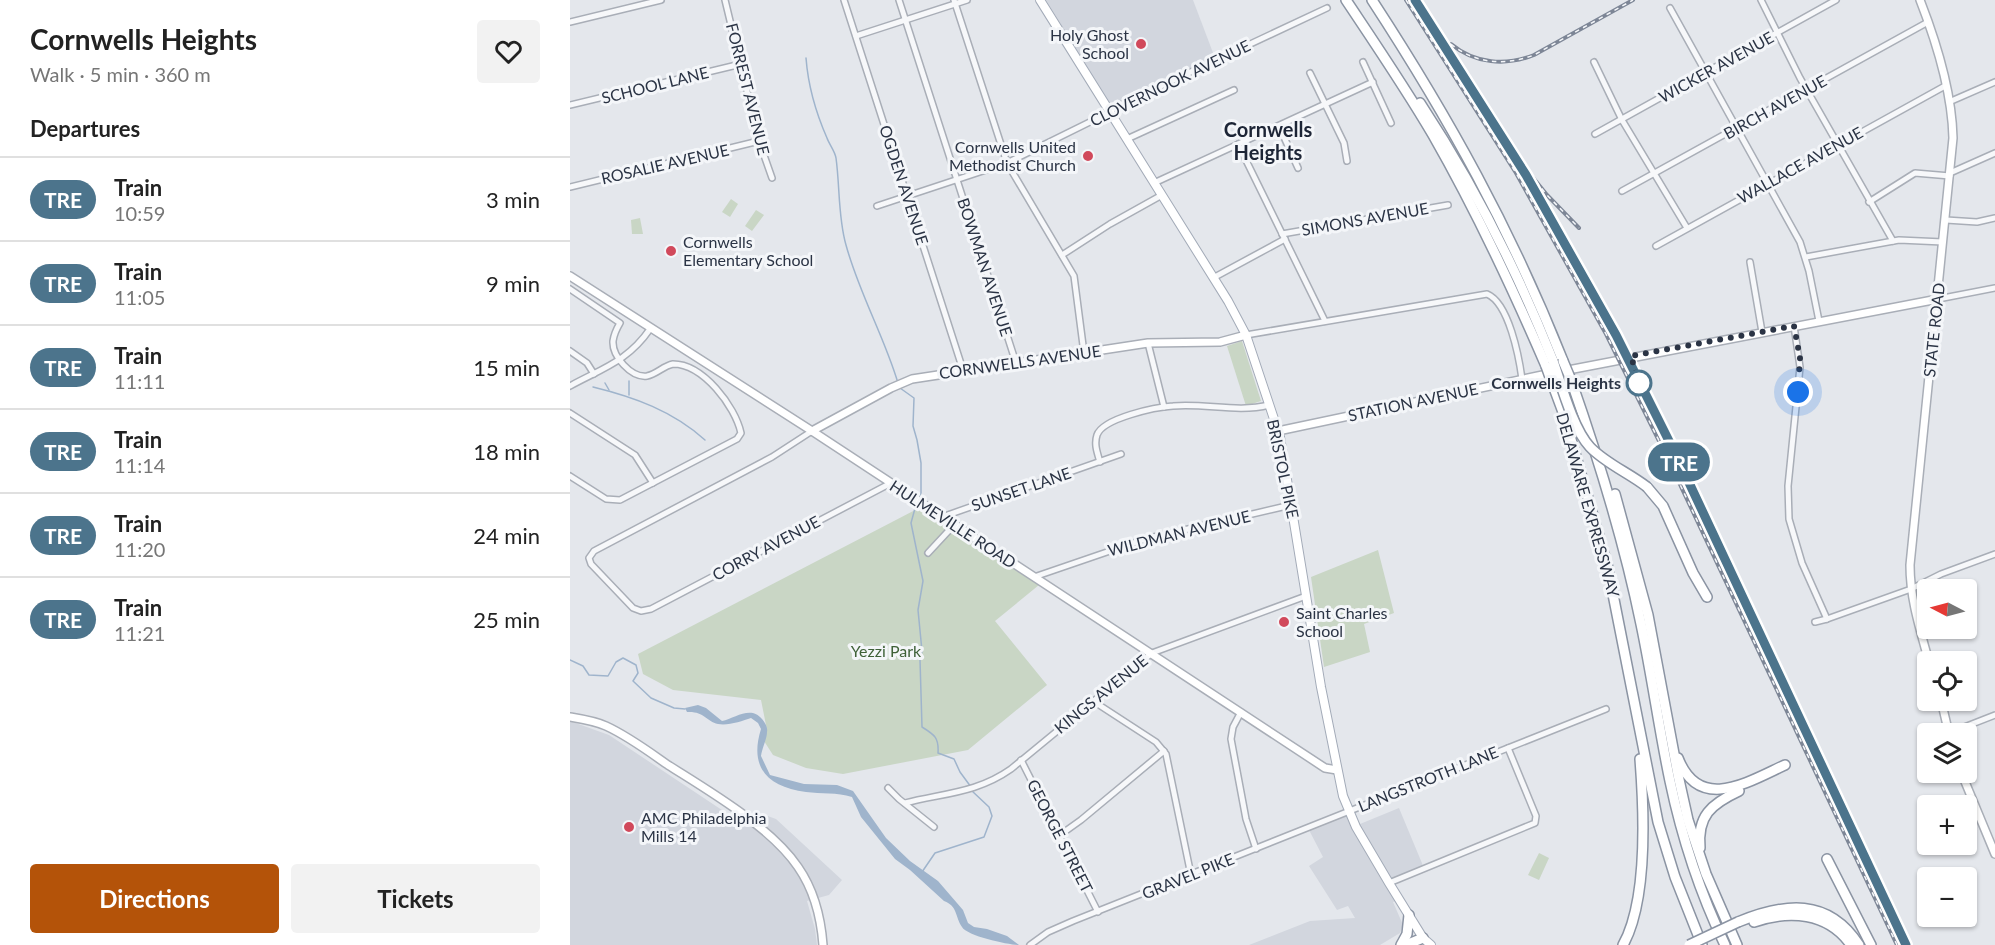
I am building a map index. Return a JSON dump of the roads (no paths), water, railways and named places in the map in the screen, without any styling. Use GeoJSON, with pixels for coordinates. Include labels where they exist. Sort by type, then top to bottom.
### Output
{"type":"FeatureCollection","features":[{"type":"Feature","properties":{"kind":"highway"},"geometry":{"type":"LineString","coordinates":[[1347,0],[1362,15],[1444,139],[1469,182],[1514,268],[1549,363],[1586,442],[1599,454],[1647,487],[1663,507],[1693,573],[1707,597]]}},
{"type":"Feature","properties":{"kind":"highway","name":"DELAWARE EXPRESSWAY"},"geometry":{"type":"LineString","coordinates":[[1371,0],[1442,110],[1481,179],[1526,273],[1563,361],[1610,498],[1633,586],[1677,813],[1696,875],[1725,945]]}},
{"type":"Feature","properties":{"kind":"highway","name":"DELAWARE EXPRESSWAY"},"geometry":{"type":"LineString","coordinates":[[1549,363],[1551,380],[1564,415],[1604,553],[1658,822],[1675,877],[1701,945]]}},
{"type":"Feature","properties":{"kind":"highway"},"geometry":{"type":"LineString","coordinates":[[1587,427],[1603,456],[1632,552],[1650,624],[1680,787],[1695,842],[1706,874],[1737,945]]}},
{"type":"Feature","properties":{"kind":"highway"},"geometry":{"type":"LineString","coordinates":[[1664,696],[1679,762],[1690,777],[1702,785],[1715,790],[1730,789],[1786,767],[1727,797],[1709,810],[1702,823],[1700,837],[1706,874]]}},
{"type":"Feature","properties":{"kind":"highway"},"geometry":{"type":"LineString","coordinates":[[1623,945],[1636,915],[1642,847],[1641,770],[1634,702]]}},
{"type":"Feature","properties":{"kind":"highway"},"geometry":{"type":"LineString","coordinates":[[1827,859],[1872,945]]}},
{"type":"Feature","properties":{"kind":"highway"},"geometry":{"type":"LineString","coordinates":[[1689,945],[1775,909],[1788,907],[1806,908],[1839,922],[1859,945]]}},
{"type":"Feature","properties":{"kind":"highway"},"geometry":{"type":"LineString","coordinates":[[1401,945],[1408,930],[1409,915]]}},
{"type":"Feature","properties":{"kind":"highway"},"geometry":{"type":"LineString","coordinates":[[1701,945],[1739,925],[1774,916],[1803,915],[1831,926],[1851,945]]}},
{"type":"Feature","properties":{"kind":"highway"},"geometry":{"type":"LineString","coordinates":[[1406,945],[1423,941]]}},
{"type":"Feature","properties":{"kind":"highway"},"geometry":{"type":"LineString","coordinates":[[1414,945],[1423,941]]}},
{"type":"Feature","properties":{"kind":"main road","name":"BRISTOL PIKE"},"geometry":{"type":"LineString","coordinates":[[1040,0],[1214,278],[1246,335],[1278,431],[1337,770],[1348,811],[1423,941],[1431,945]]}},
{"type":"Feature","properties":{"kind":"main road","name":"STATE ROAD"},"geometry":{"type":"LineString","coordinates":[[1920,0],[1945,86],[1953,138],[1910,565],[1911,589],[1926,651]]}},
{"type":"Feature","properties":{"kind":"main road","name":"HULMEVILLE ROAD"},"geometry":{"type":"LineString","coordinates":[[570,276],[812,431],[1325,768],[1337,770]]}},
{"type":"Feature","properties":{"kind":"main road","name":"STATION AVENUE"},"geometry":{"type":"LineString","coordinates":[[1278,431],[1522,379],[1938,299]]}},
{"type":"Feature","properties":{"kind":"main road","name":"CORNWELLS AVENUE"},"geometry":{"type":"LineString","coordinates":[[812,431],[898,384],[921,377],[1148,343],[1220,342],[1246,335]]}},
{"type":"Feature","properties":{"kind":"main road"},"geometry":{"type":"LineString","coordinates":[[570,717],[604,726],[630,740],[696,783],[786,851],[806,882],[820,919],[823,945]]}},
{"type":"Feature","properties":{"kind":"main road"},"geometry":{"type":"LineString","coordinates":[[1966,783],[1995,854]]}},
{"type":"Feature","properties":{"kind":"street"},"geometry":{"type":"LineString","coordinates":[[570,22],[661,0]]}},
{"type":"Feature","properties":{"kind":"street","name":"FORREST AVENUE"},"geometry":{"type":"LineString","coordinates":[[725,0],[759,141],[772,178]]}},
{"type":"Feature","properties":{"kind":"street","name":"OGDEN AVENUE"},"geometry":{"type":"LineString","coordinates":[[844,0],[963,370]]}},
{"type":"Feature","properties":{"kind":"street","name":"BOWMAN AVENUE"},"geometry":{"type":"LineString","coordinates":[[899,0],[1016,363]]}},
{"type":"Feature","properties":{"kind":"street"},"geometry":{"type":"LineString","coordinates":[[856,36],[967,0]]}},
{"type":"Feature","properties":{"kind":"street"},"geometry":{"type":"LineString","coordinates":[[1761,0],[1807,90],[1893,241]]}},
{"type":"Feature","properties":{"kind":"street","name":"WICKER AVENUE"},"geometry":{"type":"LineString","coordinates":[[1595,134],[1836,0]]}},
{"type":"Feature","properties":{"kind":"street"},"geometry":{"type":"LineString","coordinates":[[955,2],[1007,164],[1074,276],[1084,353]]}},
{"type":"Feature","properties":{"kind":"street","name":"CLOVERNOOK AVENUE"},"geometry":{"type":"LineString","coordinates":[[877,206],[1007,164],[1110,111],[1328,8]]}},
{"type":"Feature","properties":{"kind":"street"},"geometry":{"type":"LineString","coordinates":[[1670,8],[1800,242],[1806,257],[1819,321]]}},
{"type":"Feature","properties":{"kind":"street","name":"BIRCH AVENUE"},"geometry":{"type":"LineString","coordinates":[[1622,191],[1928,22]]}},
{"type":"Feature","properties":{"kind":"street"},"geometry":{"type":"LineString","coordinates":[[1364,62],[1391,123]]}},
{"type":"Feature","properties":{"kind":"street"},"geometry":{"type":"LineString","coordinates":[[1594,62],[1622,120],[1653,175],[1687,228]]}},
{"type":"Feature","properties":{"kind":"street","name":"SCHOOL LANE"},"geometry":{"type":"LineString","coordinates":[[570,105],[741,64]]}},
{"type":"Feature","properties":{"kind":"street"},"geometry":{"type":"LineString","coordinates":[[1310,73],[1344,143],[1347,161]]}},
{"type":"Feature","properties":{"kind":"street"},"geometry":{"type":"LineString","coordinates":[[1154,183],[1373,82]]}},
{"type":"Feature","properties":{"kind":"street"},"geometry":{"type":"LineString","coordinates":[[1948,102],[1995,82]]}},
{"type":"Feature","properties":{"kind":"street","name":"WALLACE AVENUE"},"geometry":{"type":"LineString","coordinates":[[1656,246],[1945,86]]}},
{"type":"Feature","properties":{"kind":"street"},"geometry":{"type":"LineString","coordinates":[[1127,139],[1234,90]]}},
{"type":"Feature","properties":{"kind":"street"},"geometry":{"type":"LineString","coordinates":[[1279,126],[1298,168]]}},
{"type":"Feature","properties":{"kind":"street","name":"ROSALIE AVENUE"},"geometry":{"type":"LineString","coordinates":[[570,187],[759,141]]}},
{"type":"Feature","properties":{"kind":"street"},"geometry":{"type":"LineString","coordinates":[[1238,144],[1325,321]]}},
{"type":"Feature","properties":{"kind":"street"},"geometry":{"type":"LineString","coordinates":[[1869,202],[1915,173],[1950,174],[1995,153]]}},
{"type":"Feature","properties":{"kind":"street"},"geometry":{"type":"LineString","coordinates":[[1062,255],[1110,224],[1162,195]]}},
{"type":"Feature","properties":{"kind":"street","name":"SIMONS AVENUE"},"geometry":{"type":"LineString","coordinates":[[1214,278],[1284,236],[1448,205]]}},
{"type":"Feature","properties":{"kind":"street"},"geometry":{"type":"LineString","coordinates":[[1946,220],[1977,222],[1995,218]]}},
{"type":"Feature","properties":{"kind":"street"},"geometry":{"type":"LineString","coordinates":[[1806,257],[1893,241],[1943,242]]}},
{"type":"Feature","properties":{"kind":"street"},"geometry":{"type":"LineString","coordinates":[[1750,262],[1762,332]]}},
{"type":"Feature","properties":{"kind":"street"},"geometry":{"type":"LineString","coordinates":[[1938,299],[1995,288]]}},
{"type":"Feature","properties":{"kind":"street"},"geometry":{"type":"LineString","coordinates":[[570,289],[620,323],[613,342],[615,351],[630,371],[640,376],[652,375],[673,363],[688,367],[710,381],[718,390],[740,429],[741,435],[626,498],[615,501],[606,499],[570,476]]}},
{"type":"Feature","properties":{"kind":"street","name":"CORNWELLS AVENUE"},"geometry":{"type":"LineString","coordinates":[[1246,335],[1482,294],[1494,298],[1500,305],[1510,329],[1522,379]]}},
{"type":"Feature","properties":{"kind":"street"},"geometry":{"type":"LineString","coordinates":[[1794,326],[1800,367],[1788,486],[1789,519],[1802,563],[1827,619]]}},
{"type":"Feature","properties":{"kind":"street"},"geometry":{"type":"LineString","coordinates":[[570,386],[621,360],[635,349],[650,329]]}},
{"type":"Feature","properties":{"kind":"street"},"geometry":{"type":"LineString","coordinates":[[1148,343],[1164,407]]}},
{"type":"Feature","properties":{"kind":"street"},"geometry":{"type":"LineString","coordinates":[[570,351],[587,363],[594,374]]}},
{"type":"Feature","properties":{"kind":"street"},"geometry":{"type":"LineString","coordinates":[[1100,462],[1096,450],[1098,432],[1116,419],[1164,407],[1248,409],[1269,405]]}},
{"type":"Feature","properties":{"kind":"street"},"geometry":{"type":"LineString","coordinates":[[570,413],[635,455],[653,483]]}},
{"type":"Feature","properties":{"kind":"street","name":"CORNWELLS AVENUE"},"geometry":{"type":"LineString","coordinates":[[641,611],[633,608],[596,570],[589,558],[594,551],[762,462],[812,431]]}},
{"type":"Feature","properties":{"kind":"street","name":"SUNSET LANE"},"geometry":{"type":"LineString","coordinates":[[942,517],[955,510],[1120,454]]}},
{"type":"Feature","properties":{"kind":"street","name":"CORRY AVENUE"},"geometry":{"type":"LineString","coordinates":[[641,611],[660,605],[891,483]]}},
{"type":"Feature","properties":{"kind":"street","name":"WILDMAN AVENUE"},"geometry":{"type":"LineString","coordinates":[[1034,577],[1145,539],[1292,505]]}},
{"type":"Feature","properties":{"kind":"street"},"geometry":{"type":"LineString","coordinates":[[928,553],[954,525]]}},
{"type":"Feature","properties":{"kind":"street"},"geometry":{"type":"LineString","coordinates":[[1815,622],[1911,589],[1941,574],[1995,554]]}},
{"type":"Feature","properties":{"kind":"street","name":"KINGS AVENUE"},"geometry":{"type":"LineString","coordinates":[[905,803],[975,788],[998,778],[1152,653],[1306,596]]}},
{"type":"Feature","properties":{"kind":"street"},"geometry":{"type":"LineString","coordinates":[[1093,701],[1156,742],[1164,751],[1169,763],[1191,875]]}},
{"type":"Feature","properties":{"kind":"street"},"geometry":{"type":"LineString","coordinates":[[1389,883],[1534,825],[1536,816],[1508,748],[1606,709]]}},
{"type":"Feature","properties":{"kind":"street"},"geometry":{"type":"LineString","coordinates":[[1240,712],[1233,727],[1231,739],[1246,819],[1256,849]]}},
{"type":"Feature","properties":{"kind":"street"},"geometry":{"type":"LineString","coordinates":[[1975,723],[1995,715]]}},
{"type":"Feature","properties":{"kind":"street","name":"LANGSTROTH LANE"},"geometry":{"type":"LineString","coordinates":[[1348,811],[1508,748]]}},
{"type":"Feature","properties":{"kind":"street"},"geometry":{"type":"LineString","coordinates":[[1060,835],[1077,824],[1164,751]]}},
{"type":"Feature","properties":{"kind":"street","name":"GEORGE STREET"},"geometry":{"type":"LineString","coordinates":[[1021,760],[1098,912]]}},
{"type":"Feature","properties":{"kind":"street"},"geometry":{"type":"LineString","coordinates":[[888,788],[934,827]]}},
{"type":"Feature","properties":{"kind":"street","name":"GRAVEL PIKE"},"geometry":{"type":"LineString","coordinates":[[1030,945],[1048,932],[1348,811]]}},
{"type":"Feature","properties":{"kind":"water"},"geometry":{"type":"Polygon","coordinates":[[[698,705],[706,708],[722,721],[748,713],[758,715],[767,728],[761,756],[770,775],[804,784],[837,785],[853,791],[886,838],[910,861],[938,881],[963,910],[968,923],[974,927],[1007,936],[1019,945],[989,939],[965,930],[952,906],[895,859],[861,817],[852,797],[806,792],[771,780],[764,773],[757,754],[761,729],[758,723],[751,718],[730,724],[718,724],[697,713],[687,712],[685,708],[698,705]]]}},
{"type":"Feature","properties":{"kind":"waterway"},"geometry":{"type":"LineString","coordinates":[[806,58],[816,109],[836,158],[843,235],[851,263],[898,383]]}},
{"type":"Feature","properties":{"kind":"waterway"},"geometry":{"type":"LineString","coordinates":[[629,381],[629,395]]}},
{"type":"Feature","properties":{"kind":"waterway"},"geometry":{"type":"LineString","coordinates":[[605,383],[609,390]]}},
{"type":"Feature","properties":{"kind":"waterway"},"geometry":{"type":"LineString","coordinates":[[593,387],[652,406],[680,421],[705,440]]}},
{"type":"Feature","properties":{"kind":"waterway"},"geometry":{"type":"LineString","coordinates":[[900,388],[914,398],[913,426],[921,463],[919,497]]}},
{"type":"Feature","properties":{"kind":"waterway"},"geometry":{"type":"LineString","coordinates":[[917,501],[911,523],[923,581],[918,610],[922,651],[920,660],[922,727],[935,737],[938,753],[954,759],[971,787]]}},
{"type":"Feature","properties":{"kind":"waterway"},"geometry":{"type":"LineString","coordinates":[[570,660],[583,666],[589,675],[608,676],[616,662],[623,658],[636,665],[638,673],[633,681],[651,698],[674,708],[685,709]]}},
{"type":"Feature","properties":{"kind":"waterway"},"geometry":{"type":"LineString","coordinates":[[922,872],[935,853],[984,837],[992,816],[989,807],[972,791]]}},
{"type":"Feature","properties":{"kind":"railway"},"geometry":{"type":"LineString","coordinates":[[1406,0],[1516,173],[1606,334],[1669,461],[1897,945]]}},
{"type":"Feature","properties":{"kind":"railway"},"geometry":{"type":"LineString","coordinates":[[1419,0],[1530,174],[1579,228]]}},
{"type":"Feature","properties":{"kind":"railway"},"geometry":{"type":"LineString","coordinates":[[1451,44],[1460,51],[1480,59],[1502,62],[1523,59],[1633,0]]}},
{"type":"Feature","properties":{"kind":"train","name":"TRE"},"geometry":{"type":"LineString","coordinates":[[1415,0],[1526,175],[1616,335],[1677,457],[1906,945]]}},
{"type":"Feature","properties":{"kind":"place","name":"Holy Ghost School"},"geometry":{"type":"Point","coordinates":[1141,44]}},
{"type":"Feature","properties":{"kind":"place","name":"Cornwells United Methodist Church"},"geometry":{"type":"Point","coordinates":[1088,156]}},
{"type":"Feature","properties":{"kind":"place","name":"Cornwells Elementary School"},"geometry":{"type":"Point","coordinates":[671,251]}},
{"type":"Feature","properties":{"kind":"place","name":"Cornwells Heights"},"geometry":{"type":"Point","coordinates":[1639,383]}},
{"type":"Feature","properties":{"kind":"place","name":"Saint Charles School"},"geometry":{"type":"Point","coordinates":[1284,622]}},
{"type":"Feature","properties":{"kind":"place","name":"AMC Philadelphia Mills 14"},"geometry":{"type":"Point","coordinates":[629,827]}},
{"type":"Feature","properties":{"kind":"district","name":"Cornwells Heights"},"geometry":{"type":"Point","coordinates":[1268,142]}},
{"type":"Feature","properties":{"kind":"park label","name":"Yezzi Park"},"geometry":{"type":"Point","coordinates":[886,651]}}]}
